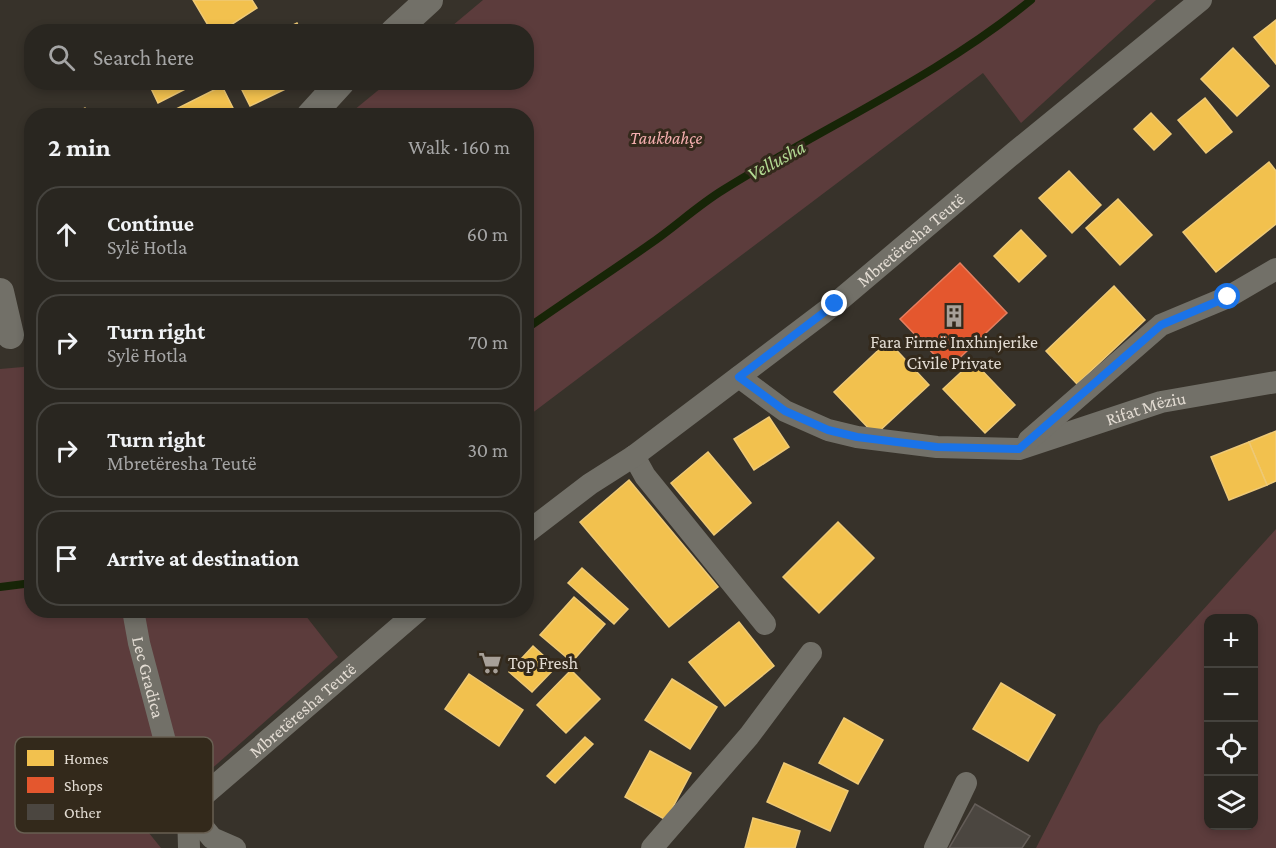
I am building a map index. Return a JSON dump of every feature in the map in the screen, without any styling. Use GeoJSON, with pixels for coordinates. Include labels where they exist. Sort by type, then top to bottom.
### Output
{"type":"FeatureCollection","features":[{"type":"Feature","properties":{"kind":"street"},"geometry":{"type":"LineString","coordinates":[[403,24],[429,0]]}},
{"type":"Feature","properties":{"kind":"street","name":"Mbretëresha Teutë"},"geometry":{"type":"LineString","coordinates":[[534,526],[590,484],[634,456],[835,304],[1015,152],[1201,0]]}},
{"type":"Feature","properties":{"kind":"street"},"geometry":{"type":"LineString","coordinates":[[317,108],[334,90]]}},
{"type":"Feature","properties":{"kind":"street"},"geometry":{"type":"LineString","coordinates":[[1019,449],[1161,325],[1228,297],[1276,269]]}},
{"type":"Feature","properties":{"kind":"street"},"geometry":{"type":"LineString","coordinates":[[0,292],[14,334]]}},
{"type":"Feature","properties":{"kind":"street","name":"Rifat Mëziu"},"geometry":{"type":"LineString","coordinates":[[739,377],[785,411],[828,430],[857,437],[937,447],[1019,449],[1161,402],[1276,382]]}},
{"type":"Feature","properties":{"kind":"street"},"geometry":{"type":"LineString","coordinates":[[634,456],[645,476],[765,624]]}},
{"type":"Feature","properties":{"kind":"street","name":"Lec Gradica"},"geometry":{"type":"LineString","coordinates":[[135,618],[165,737]]}},
{"type":"Feature","properties":{"kind":"street","name":"Mbretëresha Teutë"},"geometry":{"type":"LineString","coordinates":[[213,787],[410,618]]}},
{"type":"Feature","properties":{"kind":"street"},"geometry":{"type":"LineString","coordinates":[[652,848],[749,736],[811,652]]}},
{"type":"Feature","properties":{"kind":"street"},"geometry":{"type":"LineString","coordinates":[[934,848],[966,783]]}},
{"type":"Feature","properties":{"kind":"street","name":"Lec Gradica"},"geometry":{"type":"LineString","coordinates":[[189,833],[189,848]]}},
{"type":"Feature","properties":{"kind":"street"},"geometry":{"type":"LineString","coordinates":[[208,833],[212,838],[235,848]]}},
{"type":"Feature","properties":{"kind":"green space","name":"Taukbahçe"},"geometry":{"type":"Polygon","coordinates":[[[483,0],[1156,0],[1021,123],[983,73],[534,412],[534,108],[357,108],[378,90],[534,90],[534,24],[454,24],[483,0]]]}},
{"type":"Feature","properties":{"kind":"green space"},"geometry":{"type":"Polygon","coordinates":[[[23,367],[24,618],[307,618],[338,657],[213,768],[213,737],[15,737],[15,833],[149,833],[161,848],[0,848],[0,369],[23,367]]]}},
{"type":"Feature","properties":{"kind":"green space"},"geometry":{"type":"Polygon","coordinates":[[[1276,529],[1276,848],[1036,848],[1099,725],[1276,529]]]}},
{"type":"Feature","properties":{"kind":"building: Homes"},"geometry":{"type":"Polygon","coordinates":[[[193,0],[252,0],[257,8],[232,24],[207,24],[193,0]]]}},
{"type":"Feature","properties":{"kind":"building: Homes"},"geometry":{"type":"Polygon","coordinates":[[[1276,20],[1276,64],[1254,37],[1276,20]]]}},
{"type":"Feature","properties":{"kind":"building: Homes"},"geometry":{"type":"Polygon","coordinates":[[[1233,48],[1269,86],[1237,116],[1201,79],[1233,48]]]}},
{"type":"Feature","properties":{"kind":"building: Homes"},"geometry":{"type":"Polygon","coordinates":[[[152,90],[183,90],[158,103],[152,90]]]}},
{"type":"Feature","properties":{"kind":"building: Homes"},"geometry":{"type":"Polygon","coordinates":[[[214,90],[224,90],[233,108],[178,108],[214,90]]]}},
{"type":"Feature","properties":{"kind":"building: Homes"},"geometry":{"type":"Polygon","coordinates":[[[242,90],[283,90],[250,106],[242,90]]]}},
{"type":"Feature","properties":{"kind":"building: Homes"},"geometry":{"type":"Polygon","coordinates":[[[1205,98],[1232,132],[1206,153],[1178,120],[1205,98]]]}},
{"type":"Feature","properties":{"kind":"building: Homes"},"geometry":{"type":"Polygon","coordinates":[[[1151,113],[1171,134],[1154,150],[1134,129],[1151,113]]]}},
{"type":"Feature","properties":{"kind":"building: Homes"},"geometry":{"type":"Polygon","coordinates":[[[1269,162],[1276,171],[1276,224],[1216,272],[1183,232],[1269,162]]]}},
{"type":"Feature","properties":{"kind":"building: Homes"},"geometry":{"type":"Polygon","coordinates":[[[1069,171],[1101,205],[1072,233],[1039,198],[1069,171]]]}},
{"type":"Feature","properties":{"kind":"building: Homes"},"geometry":{"type":"Polygon","coordinates":[[[1118,199],[1152,235],[1120,265],[1086,228],[1118,199]]]}},
{"type":"Feature","properties":{"kind":"building: Homes"},"geometry":{"type":"Polygon","coordinates":[[[1021,230],[1046,256],[1019,282],[994,256],[1021,230]]]}},
{"type":"Feature","properties":{"kind":"building: Homes"},"geometry":{"type":"Polygon","coordinates":[[[1114,286],[1145,320],[1077,384],[1046,351],[1114,286]]]}},
{"type":"Feature","properties":{"kind":"building: Homes"},"geometry":{"type":"Polygon","coordinates":[[[888,341],[929,385],[875,435],[834,392],[888,341]]]}},
{"type":"Feature","properties":{"kind":"building: Homes"},"geometry":{"type":"Polygon","coordinates":[[[973,361],[1015,405],[985,433],[943,389],[973,361]]]}},
{"type":"Feature","properties":{"kind":"building: Homes"},"geometry":{"type":"Polygon","coordinates":[[[769,417],[789,447],[754,470],[734,439],[769,417]]]}},
{"type":"Feature","properties":{"kind":"building: Homes"},"geometry":{"type":"Polygon","coordinates":[[[1276,431],[1276,481],[1267,485],[1249,442],[1276,431]]]}},
{"type":"Feature","properties":{"kind":"building: Homes"},"geometry":{"type":"Polygon","coordinates":[[[1249,442],[1267,485],[1229,500],[1211,457],[1249,442]]]}},
{"type":"Feature","properties":{"kind":"building: Homes"},"geometry":{"type":"Polygon","coordinates":[[[708,452],[751,503],[714,535],[671,483],[708,452]]]}},
{"type":"Feature","properties":{"kind":"building: Homes"},"geometry":{"type":"Polygon","coordinates":[[[629,480],[718,587],[669,627],[580,522],[629,480]]]}},
{"type":"Feature","properties":{"kind":"building: Homes"},"geometry":{"type":"Polygon","coordinates":[[[838,522],[874,558],[819,613],[783,577],[838,522]]]}},
{"type":"Feature","properties":{"kind":"building: Homes"},"geometry":{"type":"Polygon","coordinates":[[[582,568],[628,609],[614,624],[568,583],[582,568]]]}},
{"type":"Feature","properties":{"kind":"building: Homes"},"geometry":{"type":"Polygon","coordinates":[[[574,597],[605,624],[572,662],[540,635],[574,597]]]}},
{"type":"Feature","properties":{"kind":"building: Homes"},"geometry":{"type":"Polygon","coordinates":[[[739,622],[774,666],[725,706],[689,662],[739,622]]]}},
{"type":"Feature","properties":{"kind":"building: Homes"},"geometry":{"type":"Polygon","coordinates":[[[533,646],[556,667],[532,692],[509,672],[533,646]]]}},
{"type":"Feature","properties":{"kind":"building: Homes"},"geometry":{"type":"Polygon","coordinates":[[[571,670],[600,699],[566,733],[537,705],[571,670]]]}},
{"type":"Feature","properties":{"kind":"building: Homes"},"geometry":{"type":"Polygon","coordinates":[[[469,674],[523,710],[499,746],[445,709],[469,674]]]}},
{"type":"Feature","properties":{"kind":"building: Homes"},"geometry":{"type":"Polygon","coordinates":[[[672,679],[717,707],[690,749],[645,720],[672,679]]]}},
{"type":"Feature","properties":{"kind":"building: Homes"},"geometry":{"type":"Polygon","coordinates":[[[1001,683],[1055,715],[1028,761],[973,729],[1001,683]]]}},
{"type":"Feature","properties":{"kind":"building: Homes"},"geometry":{"type":"Polygon","coordinates":[[[844,718],[883,740],[858,784],[819,763],[844,718]]]}},
{"type":"Feature","properties":{"kind":"building: Homes"},"geometry":{"type":"Polygon","coordinates":[[[585,737],[593,744],[555,783],[547,776],[585,737]]]}},
{"type":"Feature","properties":{"kind":"building: Homes"},"geometry":{"type":"Polygon","coordinates":[[[650,751],[691,773],[666,820],[625,797],[650,751]]]}},
{"type":"Feature","properties":{"kind":"building: Homes"},"geometry":{"type":"Polygon","coordinates":[[[784,763],[848,791],[830,831],[767,802],[784,763]]]}},
{"type":"Feature","properties":{"kind":"building: Homes"},"geometry":{"type":"Polygon","coordinates":[[[753,818],[800,831],[795,848],[745,848],[753,818]]]}},
{"type":"Feature","properties":{"kind":"building: Shops","name":"Fara Firmë Inxhinjerike Civile Private"},"geometry":{"type":"Polygon","coordinates":[[[960,263],[1007,313],[948,369],[900,319],[960,263]]]}},
{"type":"Feature","properties":{"kind":"building: Other"},"geometry":{"type":"Polygon","coordinates":[[[975,804],[1030,836],[1022,848],[949,848],[975,804]]]}},
{"type":"Feature","properties":{"kind":"waterway","name":"Vellusha"},"geometry":{"type":"LineString","coordinates":[[534,323],[659,237],[713,196],[958,53],[1031,0]]}},
{"type":"Feature","properties":{"kind":"waterway","name":"Vellusha"},"geometry":{"type":"LineString","coordinates":[[0,587],[24,584]]}},
{"type":"Feature","properties":{"kind":"place","name":"Fara Firmë Inxhinjerike Civile Private"},"geometry":{"type":"Point","coordinates":[954,316]}},
{"type":"Feature","properties":{"kind":"place","name":"Top Fresh"},"geometry":{"type":"Point","coordinates":[490,663]}},
{"type":"Feature","properties":{"kind":"route"},"geometry":{"type":"LineString","coordinates":[[835,304],[739,377],[785,411],[828,430],[857,437],[937,447],[1019,449],[1161,325],[1228,297]]}}]}
